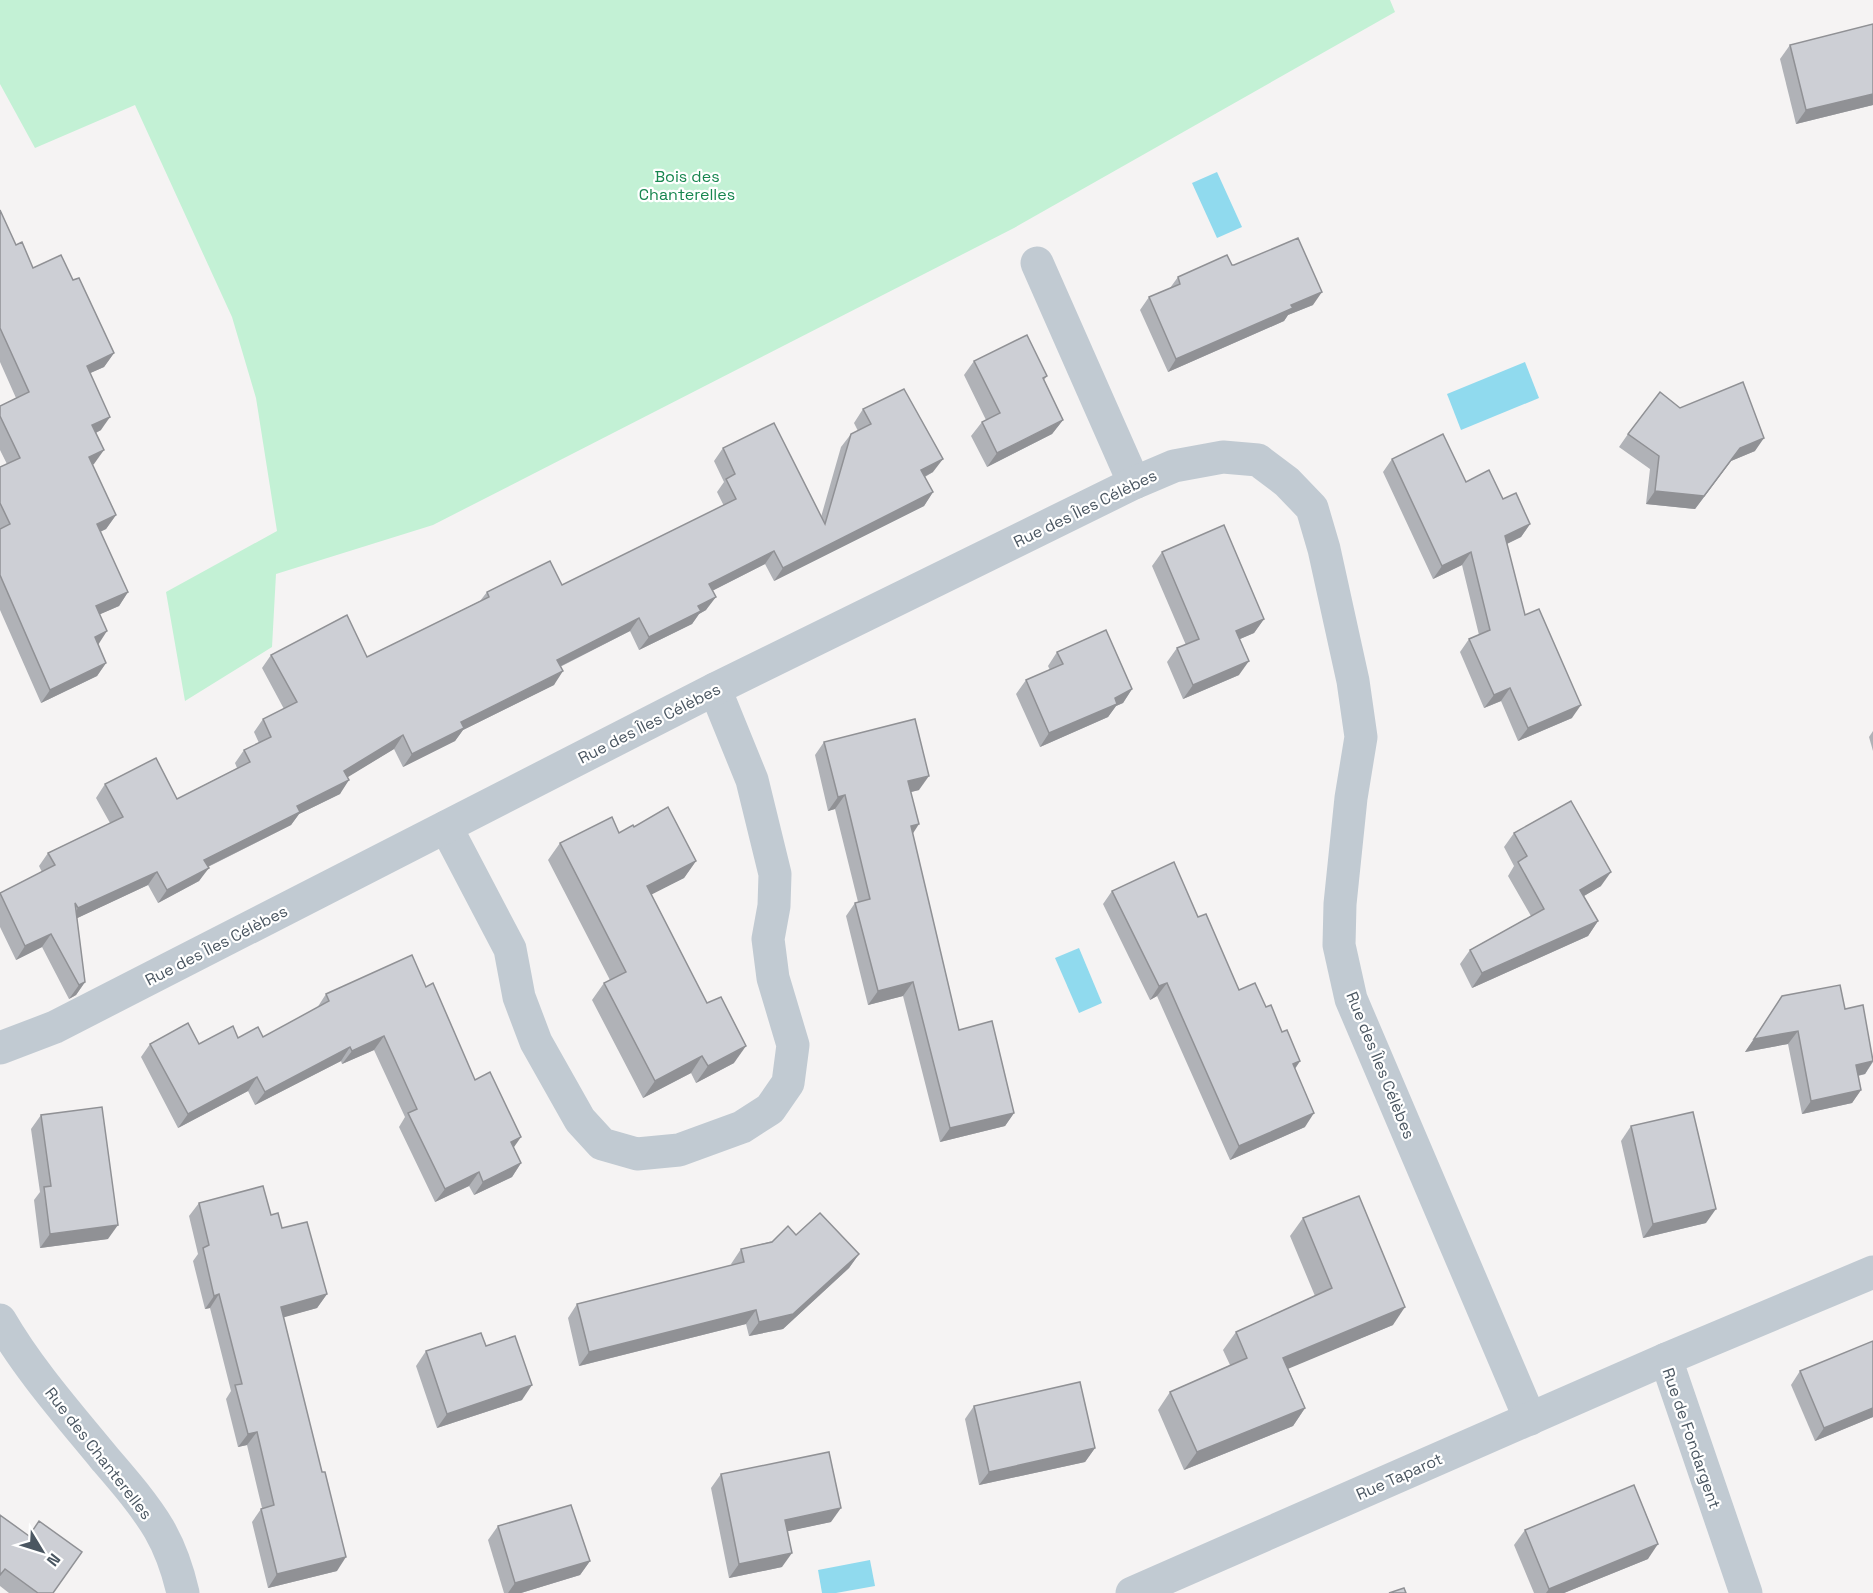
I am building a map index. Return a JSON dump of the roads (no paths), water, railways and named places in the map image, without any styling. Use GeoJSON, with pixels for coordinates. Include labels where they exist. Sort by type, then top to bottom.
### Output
{"type":"FeatureCollection","features":[{"type":"Feature","properties":{"kind":"street"},"geometry":{"type":"LineString","coordinates":[[1037,263],[1134,483]]}},
{"type":"Feature","properties":{"kind":"street","name":"Rue des Îles Célèbes"},"geometry":{"type":"LineString","coordinates":[[0,1048],[55,1027],[715,689],[1134,483],[1174,466],[1213,458],[1258,460],[1287,482],[1312,508],[1324,549],[1353,681],[1361,737],[1351,798],[1340,904],[1339,945],[1351,999],[1530,1419]]}},
{"type":"Feature","properties":{"kind":"street"},"geometry":{"type":"LineString","coordinates":[[446,827],[510,949],[519,997],[536,1042],[580,1120],[602,1144],[637,1155],[679,1150],[742,1127],[770,1109],[788,1083],[793,1045],[773,978],[768,939],[774,906],[775,874],[752,780],[715,689]]}},
{"type":"Feature","properties":{"kind":"street","name":"Rue de Fondargent"},"geometry":{"type":"LineString","coordinates":[[1746,1593],[1666,1359],[1873,1272]]}},
{"type":"Feature","properties":{"kind":"street","name":"Rue des Chanterelles"},"geometry":{"type":"LineString","coordinates":[[0,1320],[9,1336],[56,1399],[159,1529],[178,1573],[183,1593]]}},
{"type":"Feature","properties":{"kind":"street","name":"Rue Taparot"},"geometry":{"type":"LineString","coordinates":[[1132,1593],[1666,1359]]}},
{"type":"Feature","properties":{"kind":"water"},"geometry":{"type":"Polygon","coordinates":[[[1217,172],[1242,227],[1217,238],[1192,183],[1217,172]]]}},
{"type":"Feature","properties":{"kind":"water"},"geometry":{"type":"Polygon","coordinates":[[[1525,362],[1539,398],[1461,430],[1447,394],[1525,362]]]}},
{"type":"Feature","properties":{"kind":"water"},"geometry":{"type":"Polygon","coordinates":[[[1079,948],[1102,1003],[1079,1013],[1055,958],[1079,948]]]}},
{"type":"Feature","properties":{"kind":"water"},"geometry":{"type":"Polygon","coordinates":[[[870,1560],[875,1586],[836,1593],[822,1593],[818,1570],[870,1560]]]}},
{"type":"Feature","properties":{"kind":"park label","name":"Bois des Chanterelles"},"geometry":{"type":"Point","coordinates":[687,185]}}]}
